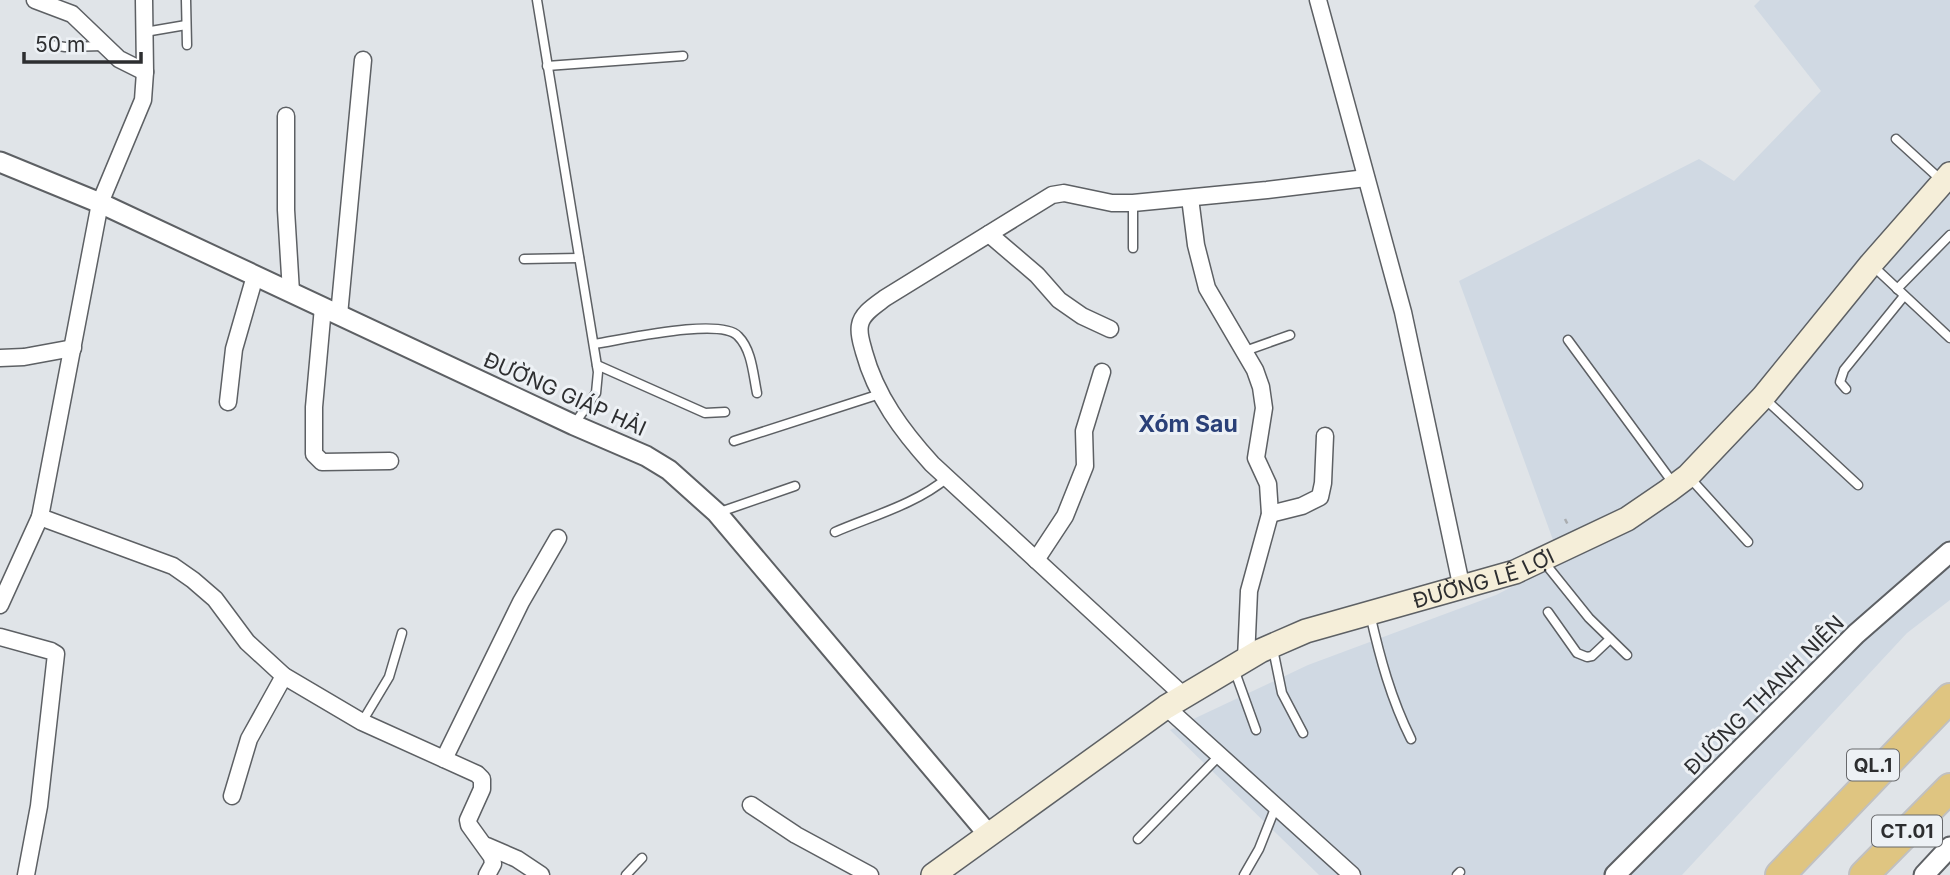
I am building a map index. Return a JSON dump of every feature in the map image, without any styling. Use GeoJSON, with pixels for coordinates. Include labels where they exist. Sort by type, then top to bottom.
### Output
{"type":"FeatureCollection","features":[{"type":"Feature","properties":{"kind":"highway","name":"QL.1"},"geometry":{"type":"LineString","coordinates":[[1803,852],[1865,773],[1950,683]]}},
{"type":"Feature","properties":{"kind":"highway","name":"CT.01"},"geometry":{"type":"LineString","coordinates":[[1780,875],[1950,698]]}},
{"type":"Feature","properties":{"kind":"highway","name":"CT.01"},"geometry":{"type":"LineString","coordinates":[[1864,875],[1950,788]]}},
{"type":"Feature","properties":{"kind":"main road","name":"ĐƯỜNG LÊ LỢI"},"geometry":{"type":"LineString","coordinates":[[947,869],[988,834],[1175,702],[1272,646],[1306,631],[1516,572],[1627,519],[1681,481],[1763,397],[1871,264],[1948,177]]}},
{"type":"Feature","properties":{"kind":"street"},"geometry":{"type":"LineString","coordinates":[[35,0],[72,14],[121,61],[145,72]]}},
{"type":"Feature","properties":{"kind":"street"},"geometry":{"type":"LineString","coordinates":[[0,605],[40,517],[100,203],[143,100],[144,0]]}},
{"type":"Feature","properties":{"kind":"street"},"geometry":{"type":"LineString","coordinates":[[1318,0],[1403,312],[1462,589]]}},
{"type":"Feature","properties":{"kind":"street"},"geometry":{"type":"LineString","coordinates":[[363,60],[331,311],[314,407],[314,454],[323,462],[390,461]]}},
{"type":"Feature","properties":{"kind":"street"},"geometry":{"type":"LineString","coordinates":[[286,116],[286,211],[291,292]]}},
{"type":"Feature","properties":{"kind":"street","name":"ĐƯỜNG GIÁP HẢI"},"geometry":{"type":"LineString","coordinates":[[0,162],[100,203],[574,425],[646,456],[669,470],[717,513],[988,834]]}},
{"type":"Feature","properties":{"kind":"street"},"geometry":{"type":"LineString","coordinates":[[1352,875],[1220,755],[1175,702],[1036,560],[906,437],[880,394],[867,364],[859,325],[865,313],[885,298],[1057,193],[1112,203],[1133,203],[1366,178]]}},
{"type":"Feature","properties":{"kind":"street"},"geometry":{"type":"LineString","coordinates":[[1190,198],[1196,245],[1207,288],[1245,351],[1261,387],[1264,408],[1255,458],[1268,484],[1270,514],[1250,591],[1240,663]]}},
{"type":"Feature","properties":{"kind":"street"},"geometry":{"type":"LineString","coordinates":[[989,234],[1037,275],[1059,300],[1082,316],[1110,329]]}},
{"type":"Feature","properties":{"kind":"street"},"geometry":{"type":"LineString","coordinates":[[228,402],[234,349],[255,276]]}},
{"type":"Feature","properties":{"kind":"street"},"geometry":{"type":"LineString","coordinates":[[0,358],[24,357],[73,348]]}},
{"type":"Feature","properties":{"kind":"street"},"geometry":{"type":"LineString","coordinates":[[1036,560],[1065,516],[1085,467],[1084,431],[1102,372]]}},
{"type":"Feature","properties":{"kind":"street"},"geometry":{"type":"LineString","coordinates":[[1270,514],[1302,506],[1320,497],[1325,436]]}},
{"type":"Feature","properties":{"kind":"street"},"geometry":{"type":"LineString","coordinates":[[40,517],[173,566],[215,599],[247,642],[284,676],[362,722],[482,779],[482,789],[468,820],[486,846],[493,864],[487,875]]}},
{"type":"Feature","properties":{"kind":"street"},"geometry":{"type":"LineString","coordinates":[[444,759],[521,602],[558,538]]}},
{"type":"Feature","properties":{"kind":"street","name":"ĐƯỜNG THANH NIÊN"},"geometry":{"type":"LineString","coordinates":[[1615,875],[1856,634],[1950,552]]}},
{"type":"Feature","properties":{"kind":"street"},"geometry":{"type":"LineString","coordinates":[[0,637],[55,654],[38,806],[26,875]]}},
{"type":"Feature","properties":{"kind":"street"},"geometry":{"type":"LineString","coordinates":[[232,796],[249,739],[284,676]]}},
{"type":"Feature","properties":{"kind":"street"},"geometry":{"type":"LineString","coordinates":[[751,805],[796,835],[870,875]]}},
{"type":"Feature","properties":{"kind":"street"},"geometry":{"type":"LineString","coordinates":[[486,846],[517,859],[541,875]]}},
{"type":"Feature","properties":{"kind":"street"},"geometry":{"type":"LineString","coordinates":[[1924,875],[1950,847]]}},
{"type":"Feature","properties":{"kind":"lane"},"geometry":{"type":"LineString","coordinates":[[186,0],[187,45]]}},
{"type":"Feature","properties":{"kind":"lane"},"geometry":{"type":"LineString","coordinates":[[537,0],[597,365],[596,393],[574,425]]}},
{"type":"Feature","properties":{"kind":"lane"},"geometry":{"type":"LineString","coordinates":[[145,32],[186,25]]}},
{"type":"Feature","properties":{"kind":"lane"},"geometry":{"type":"LineString","coordinates":[[45,44],[65,47],[103,46]]}},
{"type":"Feature","properties":{"kind":"lane"},"geometry":{"type":"LineString","coordinates":[[547,66],[683,56]]}},
{"type":"Feature","properties":{"kind":"lane"},"geometry":{"type":"LineString","coordinates":[[1896,139],[1948,177]]}},
{"type":"Feature","properties":{"kind":"lane"},"geometry":{"type":"LineString","coordinates":[[1133,203],[1133,248]]}},
{"type":"Feature","properties":{"kind":"lane"},"geometry":{"type":"LineString","coordinates":[[1897,289],[1950,235]]}},
{"type":"Feature","properties":{"kind":"lane"},"geometry":{"type":"LineString","coordinates":[[524,259],[579,258]]}},
{"type":"Feature","properties":{"kind":"lane"},"geometry":{"type":"LineString","coordinates":[[1871,264],[1950,338]]}},
{"type":"Feature","properties":{"kind":"lane"},"geometry":{"type":"LineString","coordinates":[[1846,389],[1840,382],[1844,370],[1904,296]]}},
{"type":"Feature","properties":{"kind":"lane"},"geometry":{"type":"LineString","coordinates":[[594,344],[664,332],[728,328],[738,335],[746,346],[757,393]]}},
{"type":"Feature","properties":{"kind":"lane"},"geometry":{"type":"LineString","coordinates":[[1245,351],[1290,335]]}},
{"type":"Feature","properties":{"kind":"lane"},"geometry":{"type":"LineString","coordinates":[[1568,340],[1681,481],[1748,542]]}},
{"type":"Feature","properties":{"kind":"lane"},"geometry":{"type":"LineString","coordinates":[[597,365],[705,413],[725,412]]}},
{"type":"Feature","properties":{"kind":"lane"},"geometry":{"type":"LineString","coordinates":[[734,441],[880,394]]}},
{"type":"Feature","properties":{"kind":"lane"},"geometry":{"type":"LineString","coordinates":[[1763,397],[1858,485]]}},
{"type":"Feature","properties":{"kind":"lane"},"geometry":{"type":"LineString","coordinates":[[835,532],[920,496],[947,478]]}},
{"type":"Feature","properties":{"kind":"lane"},"geometry":{"type":"LineString","coordinates":[[717,513],[795,486]]}},
{"type":"Feature","properties":{"kind":"lane"},"geometry":{"type":"LineString","coordinates":[[1542,560],[1610,639],[1627,654]]}},
{"type":"Feature","properties":{"kind":"lane"},"geometry":{"type":"LineString","coordinates":[[1548,612],[1581,656],[1592,656],[1610,639]]}},
{"type":"Feature","properties":{"kind":"lane"},"geometry":{"type":"LineString","coordinates":[[1370,614],[1389,689],[1411,739]]}},
{"type":"Feature","properties":{"kind":"lane"},"geometry":{"type":"LineString","coordinates":[[362,722],[389,677],[402,633]]}},
{"type":"Feature","properties":{"kind":"lane"},"geometry":{"type":"LineString","coordinates":[[1272,646],[1282,693],[1303,733]]}},
{"type":"Feature","properties":{"kind":"lane"},"geometry":{"type":"LineString","coordinates":[[1240,663],[1256,730]]}},
{"type":"Feature","properties":{"kind":"lane"},"geometry":{"type":"LineString","coordinates":[[1138,839],[1220,755]]}},
{"type":"Feature","properties":{"kind":"lane"},"geometry":{"type":"LineString","coordinates":[[1244,875],[1259,849],[1276,806]]}},
{"type":"Feature","properties":{"kind":"lane"},"geometry":{"type":"LineString","coordinates":[[626,875],[642,858]]}},
{"type":"Feature","properties":{"kind":"shaded area"},"geometry":{"type":"Polygon","coordinates":[[[1760,0],[1950,0],[1950,600],[1907,633],[1682,875],[1319,875],[1170,730],[1308,665],[1496,595],[1561,562],[1459,281],[1699,159],[1734,181],[1821,91],[1754,6],[1760,0]]]}},
{"type":"Feature","properties":{"kind":"district","name":"Xóm Sau"},"geometry":{"type":"Point","coordinates":[1188,424]}}]}
